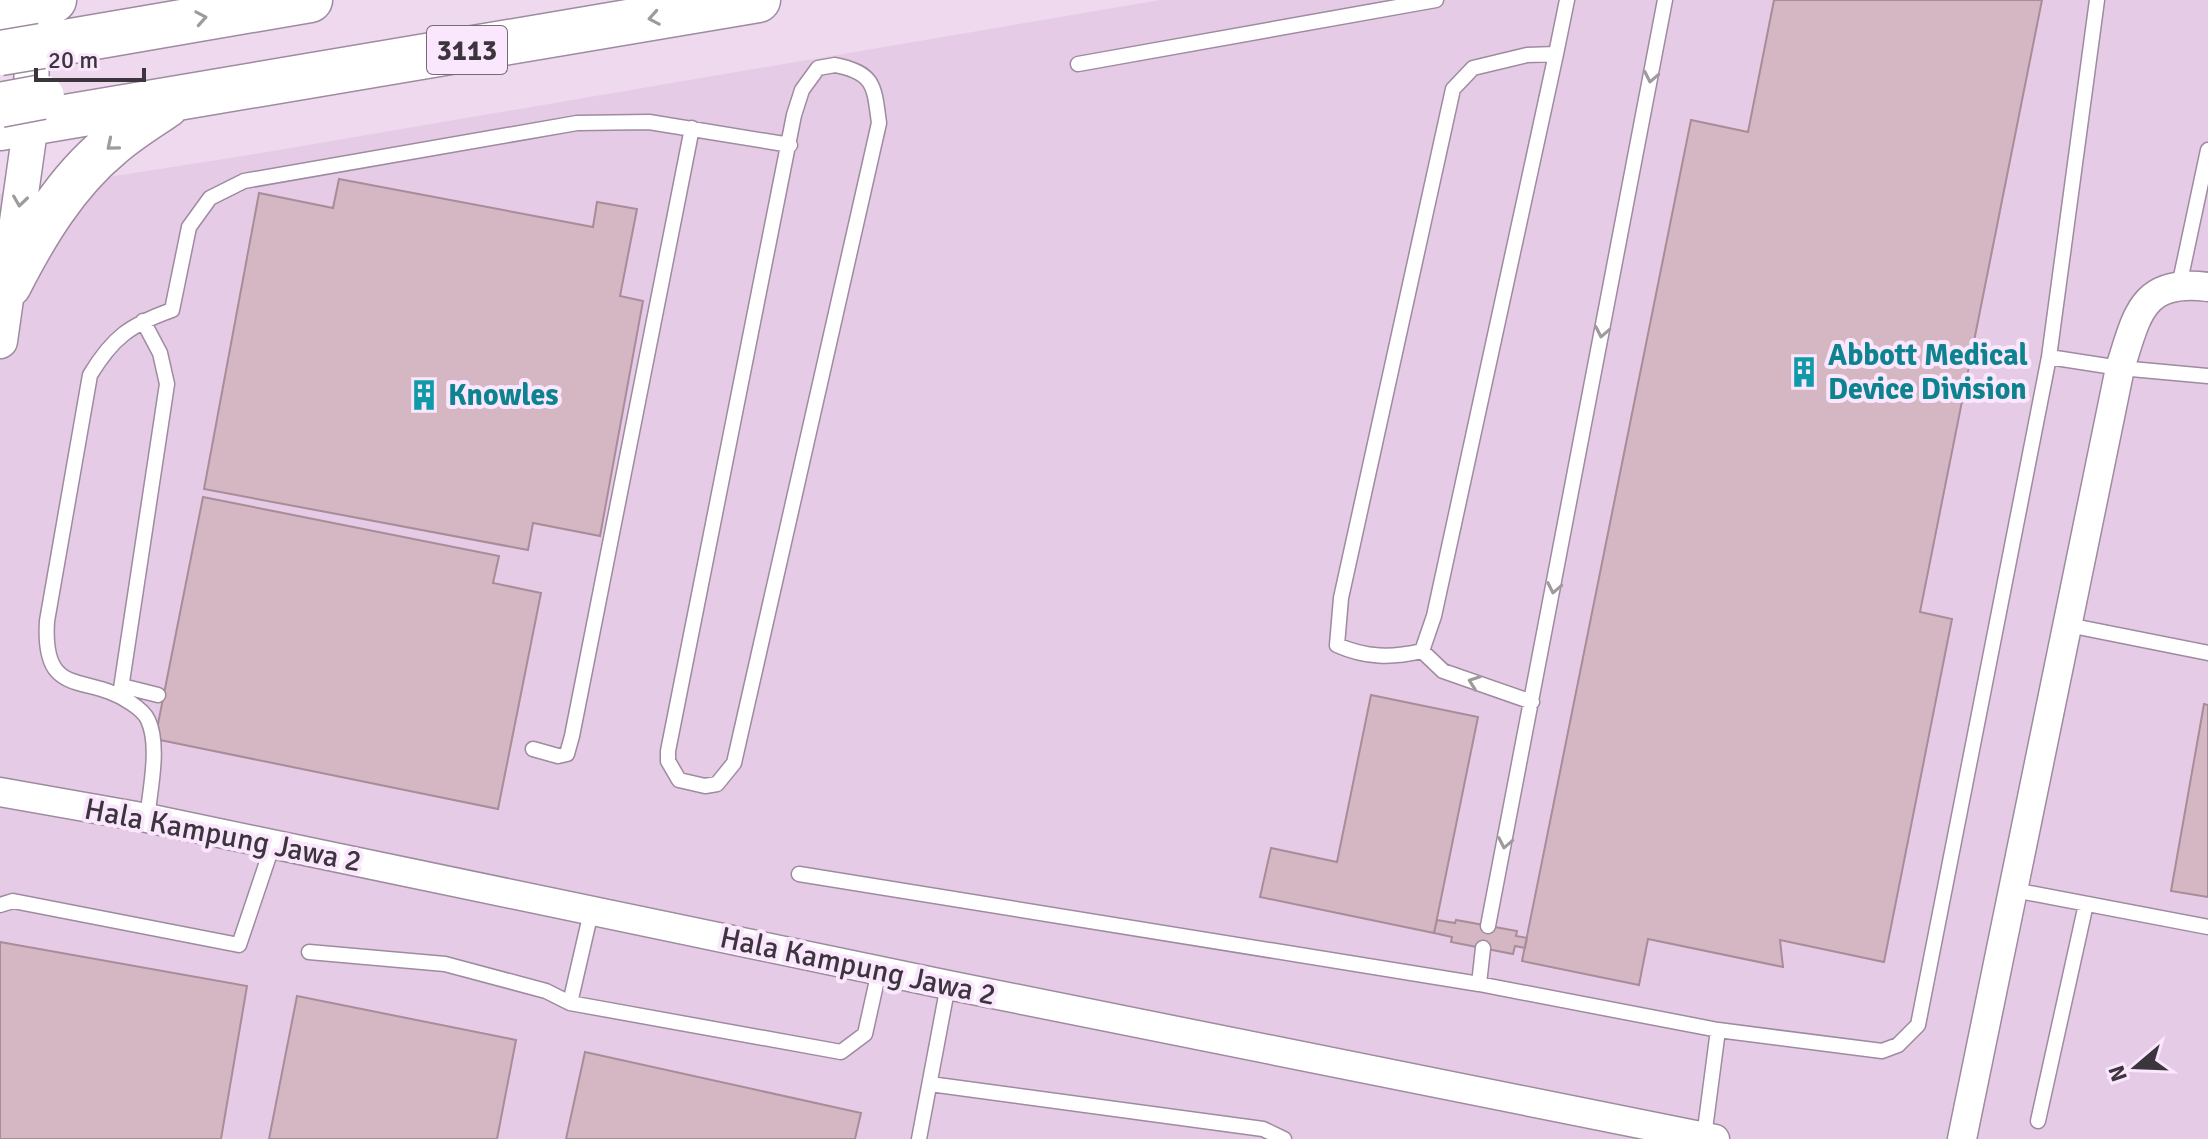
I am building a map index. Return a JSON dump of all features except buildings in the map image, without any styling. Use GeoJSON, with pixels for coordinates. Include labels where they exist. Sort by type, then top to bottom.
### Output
{"type":"FeatureCollection","features":[{"type":"Feature","properties":{"kind":"highway"},"geometry":{"type":"LineString","coordinates":[[0,53],[310,0]]}},
{"type":"Feature","properties":{"kind":"highway","name":"3113"},"geometry":{"type":"LineString","coordinates":[[10,119],[594,0]]}},
{"type":"Feature","properties":{"kind":"highway","name":"3113"},"geometry":{"type":"LineString","coordinates":[[10,119],[175,99],[758,0]]}},
{"type":"Feature","properties":{"kind":"highway"},"geometry":{"type":"LineString","coordinates":[[9,285],[34,236],[67,190],[109,146],[175,99]]}},
{"type":"Feature","properties":{"kind":"street"},"geometry":{"type":"LineString","coordinates":[[0,341],[9,285],[10,119],[29,4]]}},
{"type":"Feature","properties":{"kind":"street"},"geometry":{"type":"LineString","coordinates":[[1962,1139],[2120,368],[2138,312],[2150,298],[2179,286],[2208,287]]}},
{"type":"Feature","properties":{"kind":"street","name":"Hala Kampung Jawa 2"},"geometry":{"type":"LineString","coordinates":[[0,792],[147,818],[879,971],[1710,1138]]}},
{"type":"Feature","properties":{"kind":"lane"},"geometry":{"type":"LineString","coordinates":[[1078,64],[1436,0]]}},
{"type":"Feature","properties":{"kind":"lane"},"geometry":{"type":"LineString","coordinates":[[1422,651],[1438,600],[1567,0]]}},
{"type":"Feature","properties":{"kind":"lane"},"geometry":{"type":"LineString","coordinates":[[1488,926],[1665,0]]}},
{"type":"Feature","properties":{"kind":"lane"},"geometry":{"type":"LineString","coordinates":[[799,874],[1479,984],[1718,1030],[1882,1051],[1898,1045],[1918,1025],[2049,357],[2097,0]]}},
{"type":"Feature","properties":{"kind":"lane"},"geometry":{"type":"LineString","coordinates":[[1422,651],[1376,657],[1337,645],[1341,598],[1453,89],[1473,68],[1527,55],[1556,54]]}},
{"type":"Feature","properties":{"kind":"lane"},"geometry":{"type":"LineString","coordinates":[[835,65],[855,69],[869,80],[875,94],[879,123],[734,763],[717,784],[705,786],[679,780],[668,761],[668,751],[790,145],[794,115],[802,90],[818,68],[835,65]]}},
{"type":"Feature","properties":{"kind":"lane"},"geometry":{"type":"LineString","coordinates":[[158,695],[65,680],[55,669],[46,642],[47,621],[90,375],[106,349],[124,332],[172,310],[189,227],[210,198],[244,181],[577,123],[649,122],[790,145]]}},
{"type":"Feature","properties":{"kind":"lane"},"geometry":{"type":"LineString","coordinates":[[533,749],[558,756],[567,754],[572,736],[692,128]]}},
{"type":"Feature","properties":{"kind":"lane"},"geometry":{"type":"LineString","coordinates":[[2179,286],[2208,150]]}},
{"type":"Feature","properties":{"kind":"lane"},"geometry":{"type":"LineString","coordinates":[[121,690],[167,384],[160,353],[143,321]]}},
{"type":"Feature","properties":{"kind":"lane"},"geometry":{"type":"LineString","coordinates":[[2049,357],[2120,368],[2208,376]]}},
{"type":"Feature","properties":{"kind":"lane"},"geometry":{"type":"LineString","coordinates":[[2068,625],[2208,653]]}},
{"type":"Feature","properties":{"kind":"lane"},"geometry":{"type":"LineString","coordinates":[[1422,651],[1443,671],[1532,702]]}},
{"type":"Feature","properties":{"kind":"lane"},"geometry":{"type":"LineString","coordinates":[[121,690],[148,720],[153,751],[147,818]]}},
{"type":"Feature","properties":{"kind":"lane"},"geometry":{"type":"LineString","coordinates":[[0,905],[13,901],[239,945],[273,844]]}},
{"type":"Feature","properties":{"kind":"lane"},"geometry":{"type":"LineString","coordinates":[[2014,890],[2208,927]]}},
{"type":"Feature","properties":{"kind":"lane"},"geometry":{"type":"LineString","coordinates":[[2038,1121],[2086,904]]}},
{"type":"Feature","properties":{"kind":"lane"},"geometry":{"type":"LineString","coordinates":[[570,1003],[591,912]]}},
{"type":"Feature","properties":{"kind":"lane"},"geometry":{"type":"LineString","coordinates":[[1479,984],[1483,948]]}},
{"type":"Feature","properties":{"kind":"lane"},"geometry":{"type":"LineString","coordinates":[[309,952],[445,964],[546,991],[570,1003],[841,1052],[865,1034],[879,971]]}},
{"type":"Feature","properties":{"kind":"lane"},"geometry":{"type":"LineString","coordinates":[[919,1139],[948,985]]}},
{"type":"Feature","properties":{"kind":"lane"},"geometry":{"type":"LineString","coordinates":[[1710,1138],[1718,1030]]}},
{"type":"Feature","properties":{"kind":"lane"},"geometry":{"type":"LineString","coordinates":[[930,1084],[1263,1129],[1284,1139]]}},
{"type":"Feature","properties":{"kind":"shaded area"},"geometry":{"type":"Polygon","coordinates":[[[1160,0],[2208,0],[2208,1139],[0,1139],[0,194],[243,156],[1160,0]]]}},
{"type":"Feature","properties":{"kind":"place","name":"Abbott Medical Device Division"},"geometry":{"type":"Point","coordinates":[1804,372]}},
{"type":"Feature","properties":{"kind":"place","name":"Knowles"},"geometry":{"type":"Point","coordinates":[424,395]}}]}
